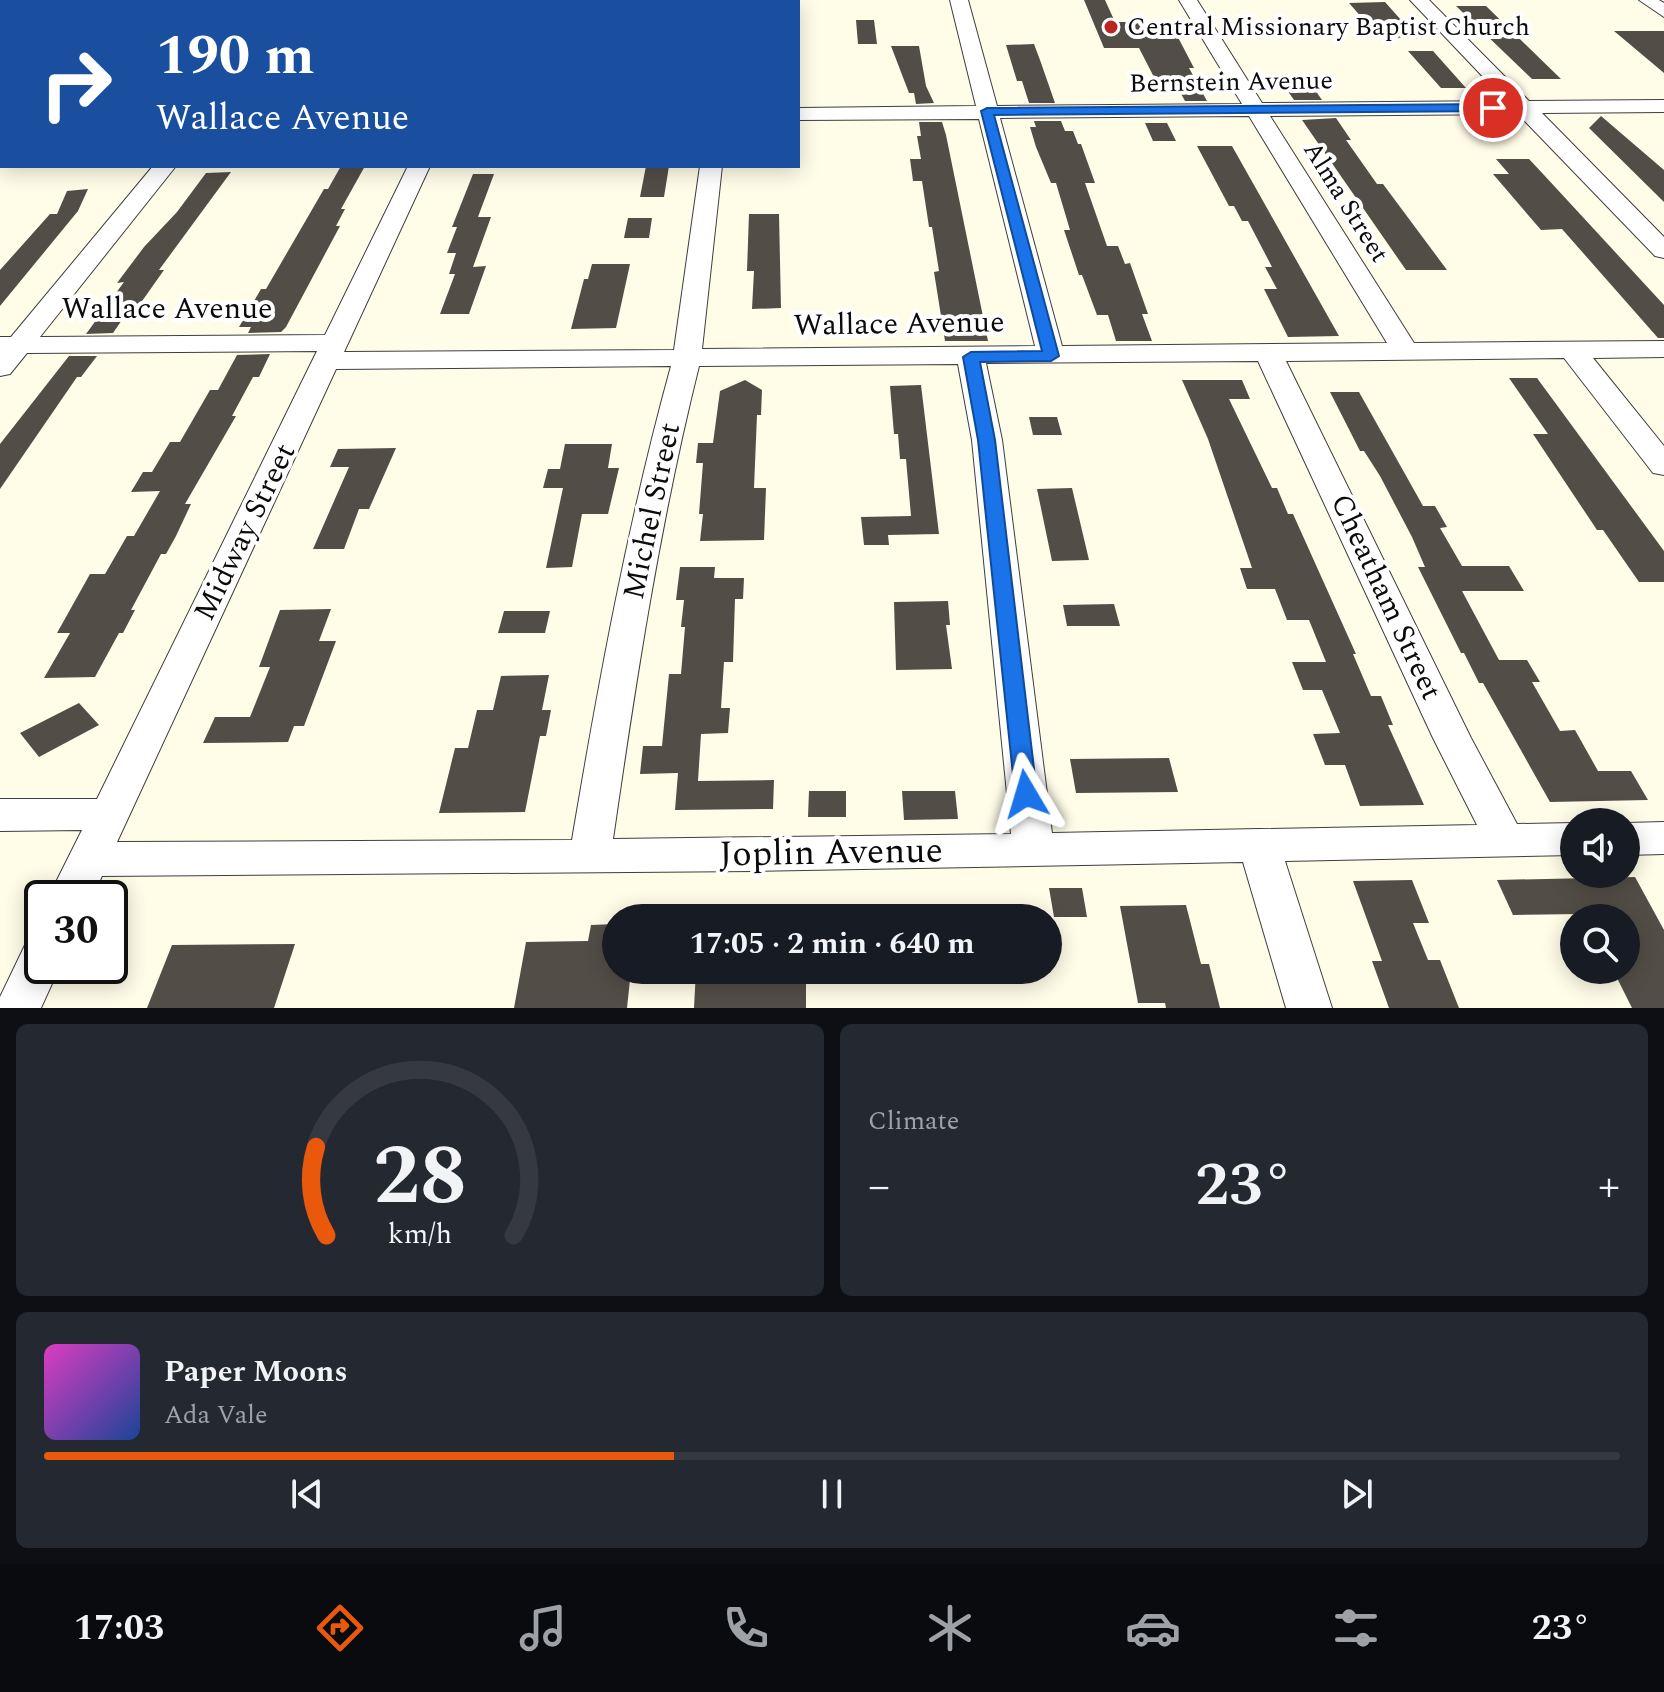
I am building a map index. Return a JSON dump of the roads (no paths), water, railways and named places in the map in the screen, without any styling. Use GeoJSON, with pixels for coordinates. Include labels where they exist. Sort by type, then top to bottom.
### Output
{"type":"FeatureCollection","features":[{"type":"Feature","properties":{"kind":"street"},"geometry":{"type":"LineString","coordinates":[[959,0],[1051,356]]}},
{"type":"Feature","properties":{"kind":"street","name":"Alma Street"},"geometry":{"type":"LineString","coordinates":[[1188,0],[1406,352]]}},
{"type":"Feature","properties":{"kind":"street"},"geometry":{"type":"LineString","coordinates":[[1419,0],[1664,251]]}},
{"type":"Feature","properties":{"kind":"street"},"geometry":{"type":"LineString","coordinates":[[1648,0],[1664,12]]}},
{"type":"Feature","properties":{"kind":"street","name":"Bernstein Avenue"},"geometry":{"type":"LineString","coordinates":[[800,114],[1664,106]]}},
{"type":"Feature","properties":{"kind":"street"},"geometry":{"type":"LineString","coordinates":[[0,368],[10,344],[163,168]]}},
{"type":"Feature","properties":{"kind":"street","name":"Midway Street"},"geometry":{"type":"LineString","coordinates":[[78,880],[418,168]]}},
{"type":"Feature","properties":{"kind":"street","name":"Michel Street"},"geometry":{"type":"LineString","coordinates":[[590,856],[619,672],[659,465],[687,360],[711,168]]}},
{"type":"Feature","properties":{"kind":"street","name":"Wallace Avenue"},"geometry":{"type":"LineString","coordinates":[[10,344],[687,360],[1664,349]]}},
{"type":"Feature","properties":{"kind":"street"},"geometry":{"type":"LineString","coordinates":[[1572,350],[1664,466]]}},
{"type":"Feature","properties":{"kind":"street","name":"Cheatham Street"},"geometry":{"type":"LineString","coordinates":[[1268,353],[1452,738],[1505,840]]}},
{"type":"Feature","properties":{"kind":"street"},"geometry":{"type":"LineString","coordinates":[[971,357],[987,440],[1033,850]]}},
{"type":"Feature","properties":{"kind":"street"},"geometry":{"type":"LineString","coordinates":[[0,815],[110,814]]}},
{"type":"Feature","properties":{"kind":"street"},"geometry":{"type":"LineString","coordinates":[[1640,839],[1664,838]]}},
{"type":"Feature","properties":{"kind":"street","name":"Joplin Avenue"},"geometry":{"type":"LineString","coordinates":[[88,859],[590,856],[1560,839]]}},
{"type":"Feature","properties":{"kind":"street"},"geometry":{"type":"LineString","coordinates":[[1259,845],[1309,1008]]}},
{"type":"Feature","properties":{"kind":"street"},"geometry":{"type":"LineString","coordinates":[[18,1008],[29,984]]}},
{"type":"Feature","properties":{"kind":"place","name":"Central Missionary Baptist Church"},"geometry":{"type":"Point","coordinates":[1111,27]}}]}
